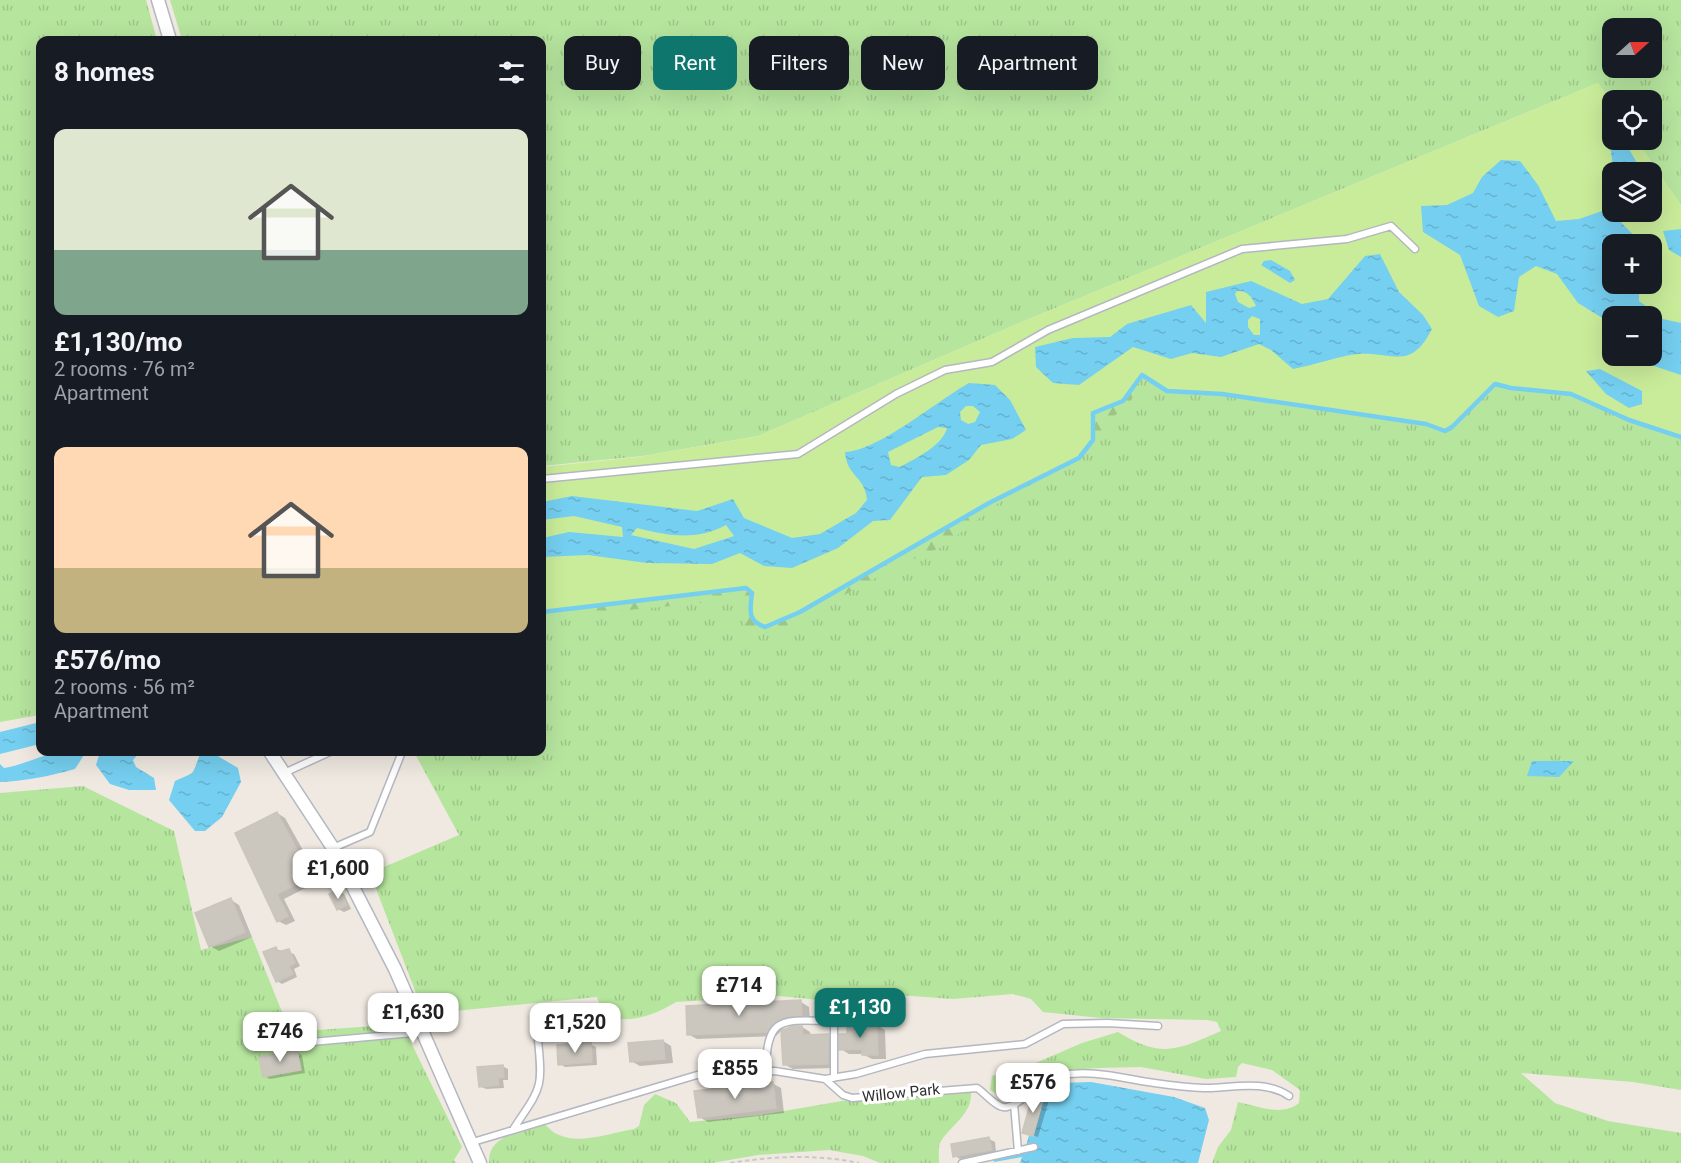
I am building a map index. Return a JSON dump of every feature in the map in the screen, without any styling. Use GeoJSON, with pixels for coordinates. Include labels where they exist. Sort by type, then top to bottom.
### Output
{"type":"FeatureCollection","features":[{"type":"Feature","properties":{"kind":"street"},"geometry":{"type":"LineString","coordinates":[[158,0],[169,36]]}},
{"type":"Feature","properties":{"kind":"street"},"geometry":{"type":"LineString","coordinates":[[273,756],[333,848],[422,1027],[480,1163]]}},
{"type":"Feature","properties":{"kind":"lane"},"geometry":{"type":"LineString","coordinates":[[546,478],[798,454],[896,394],[945,370],[992,362],[1048,330],[1242,249],[1347,239],[1391,226],[1415,249]]}},
{"type":"Feature","properties":{"kind":"lane"},"geometry":{"type":"LineString","coordinates":[[284,773],[321,756]]}},
{"type":"Feature","properties":{"kind":"lane"},"geometry":{"type":"LineString","coordinates":[[333,848],[370,832],[400,756]]}},
{"type":"Feature","properties":{"kind":"lane"},"geometry":{"type":"LineString","coordinates":[[766,1071],[767,1042],[779,1024],[790,1021],[834,1021],[834,1078]]}},
{"type":"Feature","properties":{"kind":"lane"},"geometry":{"type":"LineString","coordinates":[[825,1079],[925,1054],[1025,1044],[1063,1024],[1108,1023],[1158,1026]]}},
{"type":"Feature","properties":{"kind":"lane"},"geometry":{"type":"LineString","coordinates":[[255,1047],[422,1027]]}},
{"type":"Feature","properties":{"kind":"lane"},"geometry":{"type":"LineString","coordinates":[[513,1128],[540,1089],[542,1079],[538,1041]]}},
{"type":"Feature","properties":{"kind":"lane","name":"Willow Park"},"geometry":{"type":"LineString","coordinates":[[473,1143],[513,1128],[684,1077],[766,1071],[825,1079],[843,1095],[852,1098],[977,1088],[1000,1107],[1014,1104]]}},
{"type":"Feature","properties":{"kind":"lane"},"geometry":{"type":"LineString","coordinates":[[1018,1151],[1014,1104],[1042,1080],[1083,1073],[1208,1088],[1243,1085],[1281,1090],[1289,1096]]}},
{"type":"Feature","properties":{"kind":"lane"},"geometry":{"type":"LineString","coordinates":[[962,1163],[1034,1147]]}},
{"type":"Feature","properties":{"kind":"path"},"geometry":{"type":"LineString","coordinates":[[730,1163],[798,1156],[834,1158],[859,1163]]}},
{"type":"Feature","properties":{"kind":"green space"},"geometry":{"type":"Polygon","coordinates":[[[0,0],[146,0],[156,36],[36,36],[36,716],[0,722],[0,0]]]}},
{"type":"Feature","properties":{"kind":"green space"},"geometry":{"type":"Polygon","coordinates":[[[170,0],[1681,0],[1681,205],[1662,178],[1662,162],[1651,162],[1643,150],[1662,150],[1662,90],[1603,90],[1598,83],[1017,324],[758,436],[643,456],[546,466],[546,36],[181,36],[170,0]]]}},
{"type":"Feature","properties":{"kind":"green space"},"geometry":{"type":"Polygon","coordinates":[[[1598,83],[1603,90],[1602,150],[1643,150],[1651,162],[1602,162],[1602,222],[1662,222],[1662,178],[1681,205],[1681,437],[1629,420],[1571,394],[1495,384],[1445,431],[1426,424],[1222,394],[1167,391],[1142,375],[1123,401],[1093,413],[1093,440],[1082,454],[989,503],[800,612],[765,627],[752,618],[750,610],[752,593],[746,588],[546,612],[546,467],[638,457],[758,436],[1017,324],[1598,83]]]}},
{"type":"Feature","properties":{"kind":"green space"},"geometry":{"type":"Polygon","coordinates":[[[1142,375],[1167,391],[1222,394],[1426,424],[1445,431],[1495,384],[1515,389],[1571,394],[1629,420],[1681,437],[1681,1090],[1633,1082],[1521,1073],[1555,1103],[1608,1121],[1681,1133],[1681,1163],[1212,1163],[1218,1147],[1231,1130],[1238,1102],[1270,1109],[1285,1109],[1299,1103],[1300,1090],[1272,1070],[1242,1063],[1238,1067],[1236,1077],[1206,1079],[1141,1067],[1047,1072],[1024,1083],[1019,1090],[999,1095],[990,1090],[992,1076],[1024,1068],[1082,1043],[1118,1032],[1146,1046],[1170,1049],[1193,1043],[1221,1031],[1217,1022],[1207,1020],[1101,1018],[1043,1012],[1031,999],[1013,994],[953,999],[870,993],[820,1000],[779,996],[676,1002],[655,1013],[631,1019],[610,1016],[602,1008],[597,997],[424,1014],[370,873],[459,835],[416,756],[546,756],[546,611],[989,503],[1079,458],[1142,375]]]}},
{"type":"Feature","properties":{"kind":"green space"},"geometry":{"type":"Polygon","coordinates":[[[1142,375],[1130,403],[1108,421],[1097,447],[997,504],[942,547],[900,565],[775,632],[749,633],[735,600],[546,618],[546,582],[1142,375]]]}},
{"type":"Feature","properties":{"kind":"green space"},"geometry":{"type":"Polygon","coordinates":[[[83,786],[174,831],[201,950],[252,937],[290,1032],[402,1024],[462,1147],[454,1160],[457,1163],[0,1163],[0,793],[83,786]]]}},
{"type":"Feature","properties":{"kind":"green space"},"geometry":{"type":"Polygon","coordinates":[[[971,1093],[968,1108],[940,1143],[939,1163],[880,1163],[863,1156],[829,1150],[758,1155],[712,1163],[489,1163],[490,1154],[500,1140],[544,1123],[553,1132],[574,1139],[598,1137],[634,1129],[639,1126],[644,1105],[655,1094],[676,1103],[690,1122],[761,1115],[842,1101],[971,1093]]]}},
{"type":"Feature","properties":{"kind":"water"},"geometry":{"type":"Polygon","coordinates":[[[1611,150],[1630,150],[1636,162],[1612,162],[1611,150]]]}},
{"type":"Feature","properties":{"kind":"water"},"geometry":{"type":"Polygon","coordinates":[[[1501,160],[1520,161],[1538,185],[1556,221],[1579,219],[1602,211],[1602,222],[1621,222],[1632,234],[1602,234],[1602,294],[1639,294],[1639,301],[1646,306],[1602,306],[1602,318],[1578,303],[1557,274],[1536,266],[1519,277],[1514,311],[1498,317],[1479,306],[1460,255],[1423,232],[1421,206],[1447,205],[1473,193],[1482,177],[1501,160]]]}},
{"type":"Feature","properties":{"kind":"water"},"geometry":{"type":"Polygon","coordinates":[[[1681,229],[1681,257],[1669,250],[1663,231],[1681,229]]]}},
{"type":"Feature","properties":{"kind":"water"},"geometry":{"type":"Polygon","coordinates":[[[1380,254],[1399,292],[1423,315],[1432,329],[1416,351],[1408,355],[1357,354],[1293,369],[1271,350],[1259,344],[1221,357],[1192,353],[1171,359],[1133,347],[1079,385],[1053,383],[1036,367],[1035,347],[1073,338],[1110,337],[1127,324],[1191,305],[1206,323],[1206,292],[1251,281],[1302,304],[1328,299],[1365,256],[1380,254]],[[1237,291],[1235,294],[1238,302],[1249,308],[1256,306],[1249,295],[1237,291]],[[1252,316],[1248,320],[1248,327],[1254,335],[1260,335],[1260,319],[1252,316]]]}},
{"type":"Feature","properties":{"kind":"water"},"geometry":{"type":"Polygon","coordinates":[[[1271,260],[1290,271],[1295,280],[1290,283],[1261,265],[1264,261],[1271,260]]]}},
{"type":"Feature","properties":{"kind":"water"},"geometry":{"type":"Polygon","coordinates":[[[1662,318],[1681,323],[1681,375],[1654,366],[1662,366],[1662,318]]]}},
{"type":"Feature","properties":{"kind":"water"},"geometry":{"type":"Polygon","coordinates":[[[1600,369],[1642,391],[1642,404],[1629,408],[1606,394],[1586,371],[1600,369]]]}},
{"type":"Feature","properties":{"kind":"water"},"geometry":{"type":"Polygon","coordinates":[[[969,383],[995,385],[1010,400],[1026,430],[1012,439],[981,445],[969,460],[946,475],[922,477],[890,520],[873,521],[838,548],[792,568],[764,566],[740,553],[712,564],[647,563],[588,555],[546,557],[546,537],[569,532],[623,537],[622,527],[574,516],[546,520],[546,501],[572,496],[697,511],[733,499],[744,518],[792,538],[820,534],[856,513],[867,500],[863,486],[849,467],[845,452],[874,443],[969,383]],[[966,406],[960,412],[961,420],[968,424],[975,422],[980,412],[973,406],[966,406]],[[938,427],[888,452],[891,465],[900,467],[934,446],[947,428],[938,427]],[[726,525],[693,535],[682,536],[637,528],[631,535],[694,549],[734,536],[726,525]]]}},
{"type":"Feature","properties":{"kind":"water"},"geometry":{"type":"Polygon","coordinates":[[[36,723],[36,745],[0,754],[0,732],[36,723]]]}},
{"type":"Feature","properties":{"kind":"water"},"geometry":{"type":"Polygon","coordinates":[[[43,756],[83,756],[75,769],[38,778],[0,782],[0,764],[4,768],[43,756]]]}},
{"type":"Feature","properties":{"kind":"water"},"geometry":{"type":"Polygon","coordinates":[[[99,756],[136,756],[133,760],[136,767],[154,778],[156,790],[129,790],[110,784],[96,765],[99,756]]]}},
{"type":"Feature","properties":{"kind":"water"},"geometry":{"type":"Polygon","coordinates":[[[199,756],[218,756],[238,768],[241,782],[222,817],[205,831],[195,831],[169,800],[175,781],[187,776],[195,767],[199,756]]]}},
{"type":"Feature","properties":{"kind":"water"},"geometry":{"type":"Polygon","coordinates":[[[1532,761],[1574,761],[1559,777],[1527,776],[1532,761]]]}},
{"type":"Feature","properties":{"kind":"water"},"geometry":{"type":"Polygon","coordinates":[[[1091,1082],[1174,1097],[1205,1108],[1209,1120],[1198,1163],[1020,1163],[1022,1157],[994,1162],[993,1155],[1026,1146],[1042,1089],[1049,1091],[1057,1083],[1091,1082]]]}},
{"type":"Feature","properties":{"kind":"building"},"geometry":{"type":"Polygon","coordinates":[[[277,812],[303,861],[320,854],[328,869],[277,894],[288,916],[277,922],[235,833],[277,812]]]}},
{"type":"Feature","properties":{"kind":"building"},"geometry":{"type":"Polygon","coordinates":[[[339,889],[347,905],[337,910],[329,894],[339,889]]]}},
{"type":"Feature","properties":{"kind":"building"},"geometry":{"type":"Polygon","coordinates":[[[231,898],[245,932],[209,947],[195,913],[231,898]]]}},
{"type":"Feature","properties":{"kind":"building"},"geometry":{"type":"Polygon","coordinates":[[[276,947],[278,952],[289,949],[295,963],[289,966],[293,974],[276,982],[263,952],[276,947]]]}},
{"type":"Feature","properties":{"kind":"building"},"geometry":{"type":"Polygon","coordinates":[[[801,1000],[802,1015],[780,1019],[767,1032],[687,1035],[686,1006],[801,1000]]]}},
{"type":"Feature","properties":{"kind":"building"},"geometry":{"type":"Polygon","coordinates":[[[847,1024],[877,1024],[878,1055],[862,1055],[862,1049],[839,1050],[839,1034],[847,1034],[847,1024]]]}},
{"type":"Feature","properties":{"kind":"building"},"geometry":{"type":"Polygon","coordinates":[[[792,1026],[802,1026],[803,1035],[829,1034],[828,1064],[783,1065],[781,1031],[792,1026]]]}},
{"type":"Feature","properties":{"kind":"building"},"geometry":{"type":"Polygon","coordinates":[[[663,1040],[665,1059],[630,1062],[628,1043],[663,1040]]]}},
{"type":"Feature","properties":{"kind":"building"},"geometry":{"type":"Polygon","coordinates":[[[591,1042],[592,1062],[558,1065],[557,1045],[591,1042]]]}},
{"type":"Feature","properties":{"kind":"building"},"geometry":{"type":"Polygon","coordinates":[[[297,1050],[301,1070],[263,1077],[259,1057],[297,1050]]]}},
{"type":"Feature","properties":{"kind":"building"},"geometry":{"type":"Polygon","coordinates":[[[503,1065],[504,1077],[498,1078],[499,1085],[479,1087],[477,1067],[503,1065]]]}},
{"type":"Feature","properties":{"kind":"building"},"geometry":{"type":"Polygon","coordinates":[[[773,1082],[776,1108],[698,1118],[694,1091],[773,1082]]]}},
{"type":"Feature","properties":{"kind":"building"},"geometry":{"type":"Polygon","coordinates":[[[1039,1091],[1045,1093],[1033,1136],[1022,1133],[1032,1097],[1039,1091]]]}},
{"type":"Feature","properties":{"kind":"building"},"geometry":{"type":"Polygon","coordinates":[[[989,1137],[992,1150],[953,1157],[951,1144],[989,1137]]]}},
{"type":"Feature","properties":{"kind":"waterway"},"geometry":{"type":"LineString","coordinates":[[546,612],[746,588],[752,593],[750,610],[752,618],[765,627],[800,612],[989,503],[1079,458],[1093,440],[1093,413],[1123,401],[1142,375],[1167,391],[1222,394],[1426,424],[1445,431],[1452,427],[1495,384],[1511,388],[1571,394],[1629,420],[1681,437]]}}]}
